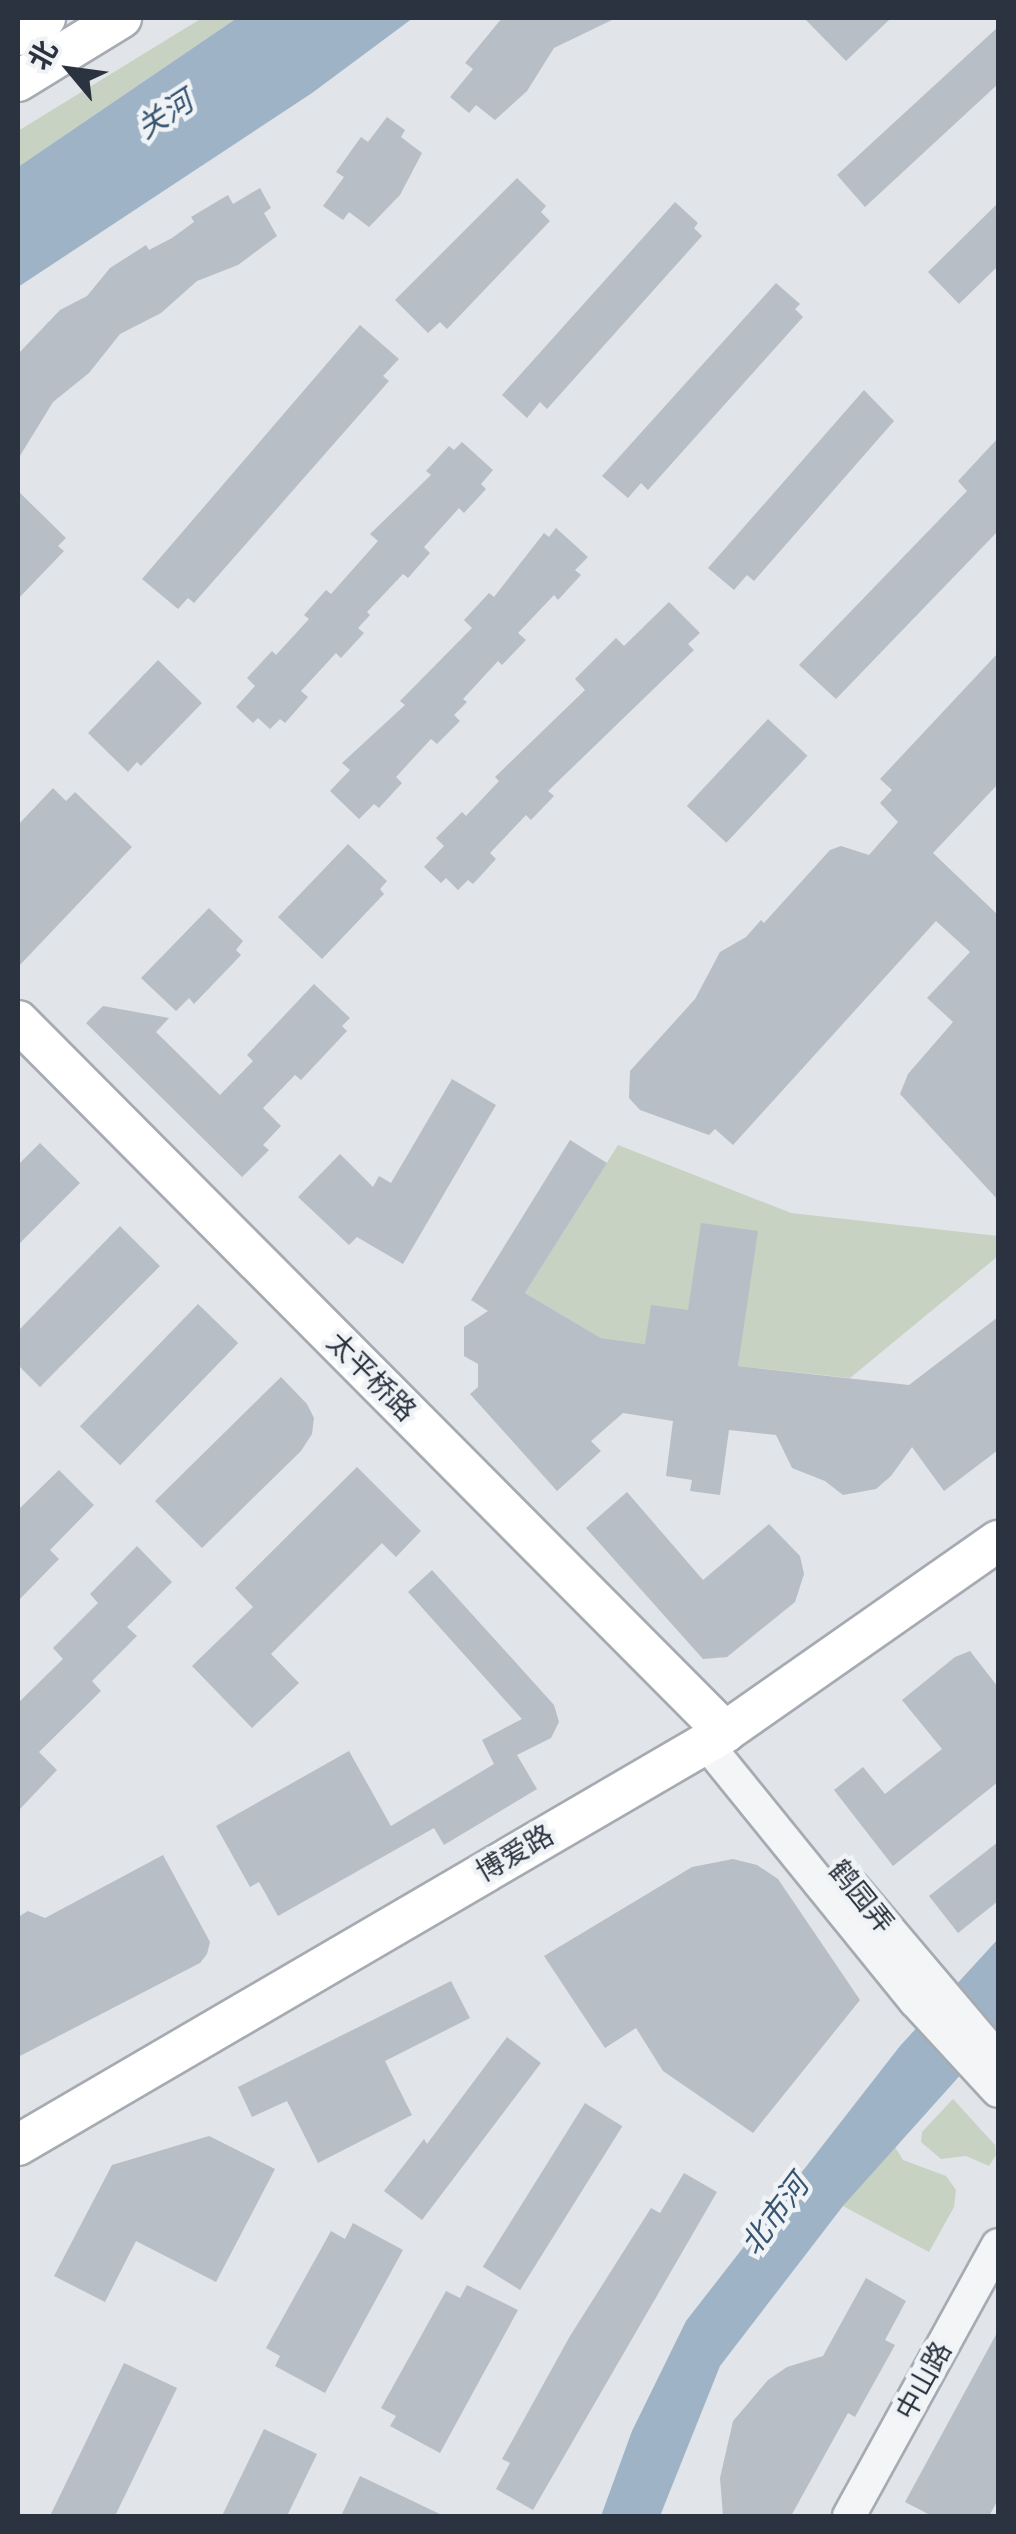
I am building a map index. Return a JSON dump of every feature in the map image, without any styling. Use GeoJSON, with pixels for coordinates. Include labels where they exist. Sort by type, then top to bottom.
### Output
{"type":"FeatureCollection","features":[{"type":"Feature","properties":{"kind":"main road"},"geometry":{"type":"LineString","coordinates":[[18,35],[45,18]]}},
{"type":"Feature","properties":{"kind":"main road"},"geometry":{"type":"LineString","coordinates":[[18,82],[121,18]]}},
{"type":"Feature","properties":{"kind":"main road","name":"太平桥路"},"geometry":{"type":"LineString","coordinates":[[18,1022],[716,1738]]}},
{"type":"Feature","properties":{"kind":"main road"},"geometry":{"type":"LineString","coordinates":[[18,1052],[466,1512],[716,1738]]}},
{"type":"Feature","properties":{"kind":"main road","name":"博爱路"},"geometry":{"type":"LineString","coordinates":[[18,2145],[716,1738],[998,1541]]}},
{"type":"Feature","properties":{"kind":"street","name":"鹤园弄"},"geometry":{"type":"LineString","coordinates":[[716,1738],[924,1993],[991,2068]]}},
{"type":"Feature","properties":{"kind":"street","name":"中山路"},"geometry":{"type":"LineString","coordinates":[[849,2516],[998,2245]]}},
{"type":"Feature","properties":{"kind":"green space"},"geometry":{"type":"Polygon","coordinates":[[[202,18],[237,18],[18,167],[18,131],[202,18]]]}},
{"type":"Feature","properties":{"kind":"green space"},"geometry":{"type":"Polygon","coordinates":[[[618,1145],[791,1213],[998,1236],[998,1256],[850,1378],[738,1366],[739,1357],[601,1338],[525,1293],[618,1145]]]}},
{"type":"Feature","properties":{"kind":"green space"},"geometry":{"type":"Polygon","coordinates":[[[953,2099],[995,2145],[996,2155],[989,2166],[966,2156],[941,2159],[921,2142],[922,2132],[953,2099]]]}},
{"type":"Feature","properties":{"kind":"green space"},"geometry":{"type":"Polygon","coordinates":[[[895,2147],[903,2160],[946,2176],[956,2190],[954,2207],[929,2252],[843,2206],[895,2147]]]}},
{"type":"Feature","properties":{"kind":"water","name":"关河"},"geometry":{"type":"Polygon","coordinates":[[[237,18],[413,18],[312,93],[18,287],[18,167],[237,18]]]}},
{"type":"Feature","properties":{"kind":"water","name":"北市河"},"geometry":{"type":"Polygon","coordinates":[[[998,1939],[998,2033],[843,2206],[720,2366],[660,2516],[601,2516],[632,2431],[686,2321],[900,2046],[998,1939]]]}},
{"type":"Feature","properties":{"kind":"building"},"geometry":{"type":"Polygon","coordinates":[[[502,18],[616,18],[554,48],[527,91],[495,120],[476,105],[469,113],[450,97],[473,69],[465,63],[502,18]]]}},
{"type":"Feature","properties":{"kind":"building"},"geometry":{"type":"Polygon","coordinates":[[[804,18],[891,18],[846,61],[804,18]]]}},
{"type":"Feature","properties":{"kind":"building"},"geometry":{"type":"Polygon","coordinates":[[[998,27],[998,84],[865,207],[837,175],[998,27]]]}},
{"type":"Feature","properties":{"kind":"building"},"geometry":{"type":"Polygon","coordinates":[[[387,117],[405,130],[401,137],[422,153],[400,195],[369,227],[349,212],[343,220],[323,206],[344,177],[336,172],[361,137],[368,142],[387,117]]]}},
{"type":"Feature","properties":{"kind":"building"},"geometry":{"type":"Polygon","coordinates":[[[517,178],[546,206],[541,212],[550,221],[447,329],[440,322],[428,333],[395,300],[517,178]]]}},
{"type":"Feature","properties":{"kind":"building"},"geometry":{"type":"Polygon","coordinates":[[[260,188],[271,208],[264,213],[277,236],[238,265],[197,281],[161,313],[120,334],[89,373],[53,402],[18,459],[18,354],[60,310],[87,296],[110,268],[146,245],[149,250],[172,238],[194,222],[191,217],[228,195],[233,204],[260,188]]]}},
{"type":"Feature","properties":{"kind":"building"},"geometry":{"type":"Polygon","coordinates":[[[675,202],[698,223],[694,228],[702,236],[547,409],[540,402],[527,418],[502,395],[675,202]]]}},
{"type":"Feature","properties":{"kind":"building"},"geometry":{"type":"Polygon","coordinates":[[[998,203],[998,266],[959,304],[928,272],[998,203]]]}},
{"type":"Feature","properties":{"kind":"building"},"geometry":{"type":"Polygon","coordinates":[[[776,283],[800,304],[795,309],[803,317],[648,490],[641,483],[628,498],[602,476],[776,283]]]}},
{"type":"Feature","properties":{"kind":"building"},"geometry":{"type":"Polygon","coordinates":[[[360,325],[399,359],[383,376],[389,381],[194,603],[188,598],[178,609],[142,579],[360,325]]]}},
{"type":"Feature","properties":{"kind":"building"},"geometry":{"type":"Polygon","coordinates":[[[864,390],[894,421],[754,581],[747,575],[734,590],[708,568],[864,390]]]}},
{"type":"Feature","properties":{"kind":"building"},"geometry":{"type":"Polygon","coordinates":[[[998,438],[998,531],[836,699],[799,665],[967,491],[958,481],[998,438]]]}},
{"type":"Feature","properties":{"kind":"building"},"geometry":{"type":"Polygon","coordinates":[[[462,442],[493,470],[481,484],[486,489],[464,513],[459,508],[424,547],[430,553],[408,578],[403,574],[367,612],[370,615],[358,628],[364,633],[341,658],[336,653],[301,691],[308,697],[285,723],[280,719],[270,729],[258,718],[253,723],[236,707],[255,686],[247,678],[272,651],[276,655],[309,619],[304,615],[326,590],[331,594],[378,541],[370,534],[431,475],[426,471],[449,446],[454,450],[462,442]]]}},
{"type":"Feature","properties":{"kind":"building"},"geometry":{"type":"Polygon","coordinates":[[[18,491],[66,538],[58,546],[64,551],[18,599],[18,491]]]}},
{"type":"Feature","properties":{"kind":"building"},"geometry":{"type":"Polygon","coordinates":[[[556,528],[588,557],[575,570],[581,575],[558,600],[554,595],[518,633],[526,640],[502,665],[498,661],[463,699],[467,702],[454,715],[460,721],[437,744],[431,739],[396,777],[402,783],[379,808],[374,804],[359,819],[330,791],[350,770],[342,763],[405,705],[400,701],[472,628],[464,620],[489,593],[494,597],[544,533],[549,537],[556,528]]]}},
{"type":"Feature","properties":{"kind":"building"},"geometry":{"type":"Polygon","coordinates":[[[669,602],[700,633],[688,644],[694,650],[548,791],[554,796],[531,820],[526,815],[490,853],[496,859],[473,884],[468,880],[458,890],[446,878],[441,883],[424,867],[444,846],[436,838],[462,812],[466,816],[499,781],[495,777],[585,690],[575,679],[616,638],[624,646],[669,602]]]}},
{"type":"Feature","properties":{"kind":"building"},"geometry":{"type":"Polygon","coordinates":[[[998,653],[998,784],[933,853],[998,915],[998,1200],[900,1094],[908,1074],[953,1022],[927,998],[970,952],[936,921],[733,1145],[715,1129],[709,1135],[640,1110],[629,1098],[630,1071],[695,999],[720,952],[746,937],[761,920],[764,923],[830,850],[841,846],[869,855],[898,822],[880,803],[892,790],[880,779],[998,653]]]}},
{"type":"Feature","properties":{"kind":"building"},"geometry":{"type":"Polygon","coordinates":[[[158,660],[202,703],[141,766],[137,762],[128,772],[88,733],[158,660]]]}},
{"type":"Feature","properties":{"kind":"building"},"geometry":{"type":"Polygon","coordinates":[[[768,719],[807,756],[726,843],[687,806],[768,719]]]}},
{"type":"Feature","properties":{"kind":"building"},"geometry":{"type":"Polygon","coordinates":[[[53,788],[66,801],[75,792],[132,847],[18,967],[18,825],[53,788]]]}},
{"type":"Feature","properties":{"kind":"building"},"geometry":{"type":"Polygon","coordinates":[[[348,844],[387,881],[380,889],[384,894],[322,959],[278,917],[348,844]]]}},
{"type":"Feature","properties":{"kind":"building"},"geometry":{"type":"Polygon","coordinates":[[[209,908],[243,941],[236,950],[241,955],[194,1004],[189,998],[176,1011],[141,978],[209,908]]]}},
{"type":"Feature","properties":{"kind":"building"},"geometry":{"type":"Polygon","coordinates":[[[314,984],[350,1018],[342,1026],[347,1031],[301,1080],[295,1075],[263,1108],[281,1126],[263,1145],[269,1150],[242,1177],[86,1023],[103,1006],[169,1018],[156,1032],[220,1095],[253,1061],[247,1055],[314,984]]]}},
{"type":"Feature","properties":{"kind":"building"},"geometry":{"type":"Polygon","coordinates":[[[452,1079],[496,1105],[403,1264],[357,1237],[349,1245],[298,1197],[340,1154],[373,1187],[379,1176],[391,1183],[452,1079]]]}},
{"type":"Feature","properties":{"kind":"building"},"geometry":{"type":"Polygon","coordinates":[[[570,1140],[607,1163],[525,1293],[601,1338],[645,1344],[651,1305],[688,1310],[701,1223],[758,1231],[738,1366],[909,1385],[998,1317],[998,1450],[944,1491],[912,1447],[876,1489],[843,1495],[825,1481],[792,1468],[776,1435],[729,1430],[720,1495],[690,1491],[692,1480],[666,1476],[673,1421],[623,1413],[591,1441],[601,1451],[557,1491],[470,1394],[478,1387],[478,1364],[464,1356],[464,1327],[488,1311],[471,1300],[570,1140]]]}},
{"type":"Feature","properties":{"kind":"building"},"geometry":{"type":"Polygon","coordinates":[[[40,1143],[80,1183],[18,1245],[18,1165],[40,1143]]]}},
{"type":"Feature","properties":{"kind":"building"},"geometry":{"type":"Polygon","coordinates":[[[120,1226],[160,1266],[40,1387],[18,1365],[18,1331],[120,1226]]]}},
{"type":"Feature","properties":{"kind":"building"},"geometry":{"type":"Polygon","coordinates":[[[198,1304],[238,1343],[120,1465],[80,1426],[198,1304]]]}},
{"type":"Feature","properties":{"kind":"building"},"geometry":{"type":"Polygon","coordinates":[[[281,1377],[307,1404],[314,1418],[312,1434],[301,1451],[202,1548],[155,1501],[281,1377]]]}},
{"type":"Feature","properties":{"kind":"building"},"geometry":{"type":"Polygon","coordinates":[[[357,1467],[421,1531],[396,1557],[382,1543],[271,1654],[299,1683],[252,1728],[192,1666],[253,1607],[235,1588],[357,1467]]]}},
{"type":"Feature","properties":{"kind":"building"},"geometry":{"type":"Polygon","coordinates":[[[59,1470],[94,1505],[50,1550],[59,1559],[18,1601],[18,1510],[59,1470]]]}},
{"type":"Feature","properties":{"kind":"building"},"geometry":{"type":"Polygon","coordinates":[[[627,1492],[703,1580],[769,1524],[800,1556],[804,1574],[795,1602],[727,1657],[703,1659],[586,1528],[627,1492]]]}},
{"type":"Feature","properties":{"kind":"building"},"geometry":{"type":"Polygon","coordinates":[[[137,1546],[172,1582],[127,1627],[137,1636],[92,1681],[101,1691],[39,1752],[57,1770],[18,1811],[18,1703],[63,1659],[53,1648],[98,1603],[90,1594],[137,1546]]]}},
{"type":"Feature","properties":{"kind":"building"},"geometry":{"type":"Polygon","coordinates":[[[432,1570],[554,1705],[559,1722],[551,1738],[517,1755],[537,1789],[444,1845],[434,1828],[278,1916],[259,1882],[250,1887],[216,1826],[349,1751],[391,1826],[494,1764],[482,1740],[522,1719],[408,1592],[432,1570]]]}},
{"type":"Feature","properties":{"kind":"building"},"geometry":{"type":"Polygon","coordinates":[[[970,1651],[998,1687],[998,1782],[893,1866],[834,1790],[863,1767],[885,1794],[942,1749],[902,1700],[955,1657],[970,1651]]]}},
{"type":"Feature","properties":{"kind":"building"},"geometry":{"type":"Polygon","coordinates":[[[998,1842],[998,1901],[958,1933],[929,1896],[998,1842]]]}},
{"type":"Feature","properties":{"kind":"building"},"geometry":{"type":"Polygon","coordinates":[[[163,1855],[210,1942],[207,1954],[200,1963],[18,2057],[18,1917],[28,1911],[45,1918],[163,1855]]]}},
{"type":"Feature","properties":{"kind":"building"},"geometry":{"type":"Polygon","coordinates":[[[733,1859],[757,1865],[778,1879],[860,2000],[753,2133],[663,2071],[636,2028],[605,2048],[544,1956],[692,1867],[733,1859]]]}},
{"type":"Feature","properties":{"kind":"building"},"geometry":{"type":"Polygon","coordinates":[[[451,1981],[470,2018],[385,2061],[412,2115],[318,2163],[287,2101],[252,2117],[238,2087],[451,1981]]]}},
{"type":"Feature","properties":{"kind":"building"},"geometry":{"type":"Polygon","coordinates":[[[507,2037],[541,2063],[422,2220],[384,2191],[424,2139],[427,2144],[507,2037]]]}},
{"type":"Feature","properties":{"kind":"building"},"geometry":{"type":"Polygon","coordinates":[[[585,2103],[622,2126],[520,2290],[483,2267],[585,2103]]]}},
{"type":"Feature","properties":{"kind":"building"},"geometry":{"type":"Polygon","coordinates":[[[209,2136],[275,2169],[216,2282],[136,2241],[105,2302],[54,2276],[112,2165],[209,2136]]]}},
{"type":"Feature","properties":{"kind":"building"},"geometry":{"type":"Polygon","coordinates":[[[684,2173],[717,2192],[533,2510],[496,2489],[510,2463],[502,2459],[570,2336],[651,2208],[660,2213],[684,2173]]]}},
{"type":"Feature","properties":{"kind":"building"},"geometry":{"type":"Polygon","coordinates":[[[353,2223],[403,2250],[325,2393],[275,2366],[280,2356],[266,2348],[331,2231],[345,2239],[353,2223]]]}},
{"type":"Feature","properties":{"kind":"building"},"geometry":{"type":"Polygon","coordinates":[[[866,2278],[906,2301],[885,2340],[895,2345],[855,2417],[848,2413],[791,2516],[723,2516],[720,2478],[733,2421],[768,2380],[787,2367],[823,2356],[866,2278]]]}},
{"type":"Feature","properties":{"kind":"building"},"geometry":{"type":"Polygon","coordinates":[[[467,2285],[518,2310],[440,2453],[390,2426],[396,2416],[381,2408],[446,2291],[460,2298],[467,2285]]]}},
{"type":"Feature","properties":{"kind":"building"},"geometry":{"type":"Polygon","coordinates":[[[998,2331],[998,2500],[989,2516],[932,2516],[905,2502],[998,2331]]]}},
{"type":"Feature","properties":{"kind":"building"},"geometry":{"type":"Polygon","coordinates":[[[124,2363],[177,2388],[115,2516],[50,2516],[124,2363]]]}},
{"type":"Feature","properties":{"kind":"building"},"geometry":{"type":"Polygon","coordinates":[[[264,2429],[317,2454],[287,2516],[222,2516],[264,2429]]]}},
{"type":"Feature","properties":{"kind":"building"},"geometry":{"type":"Polygon","coordinates":[[[360,2476],[444,2516],[341,2516],[360,2476]]]}}]}
